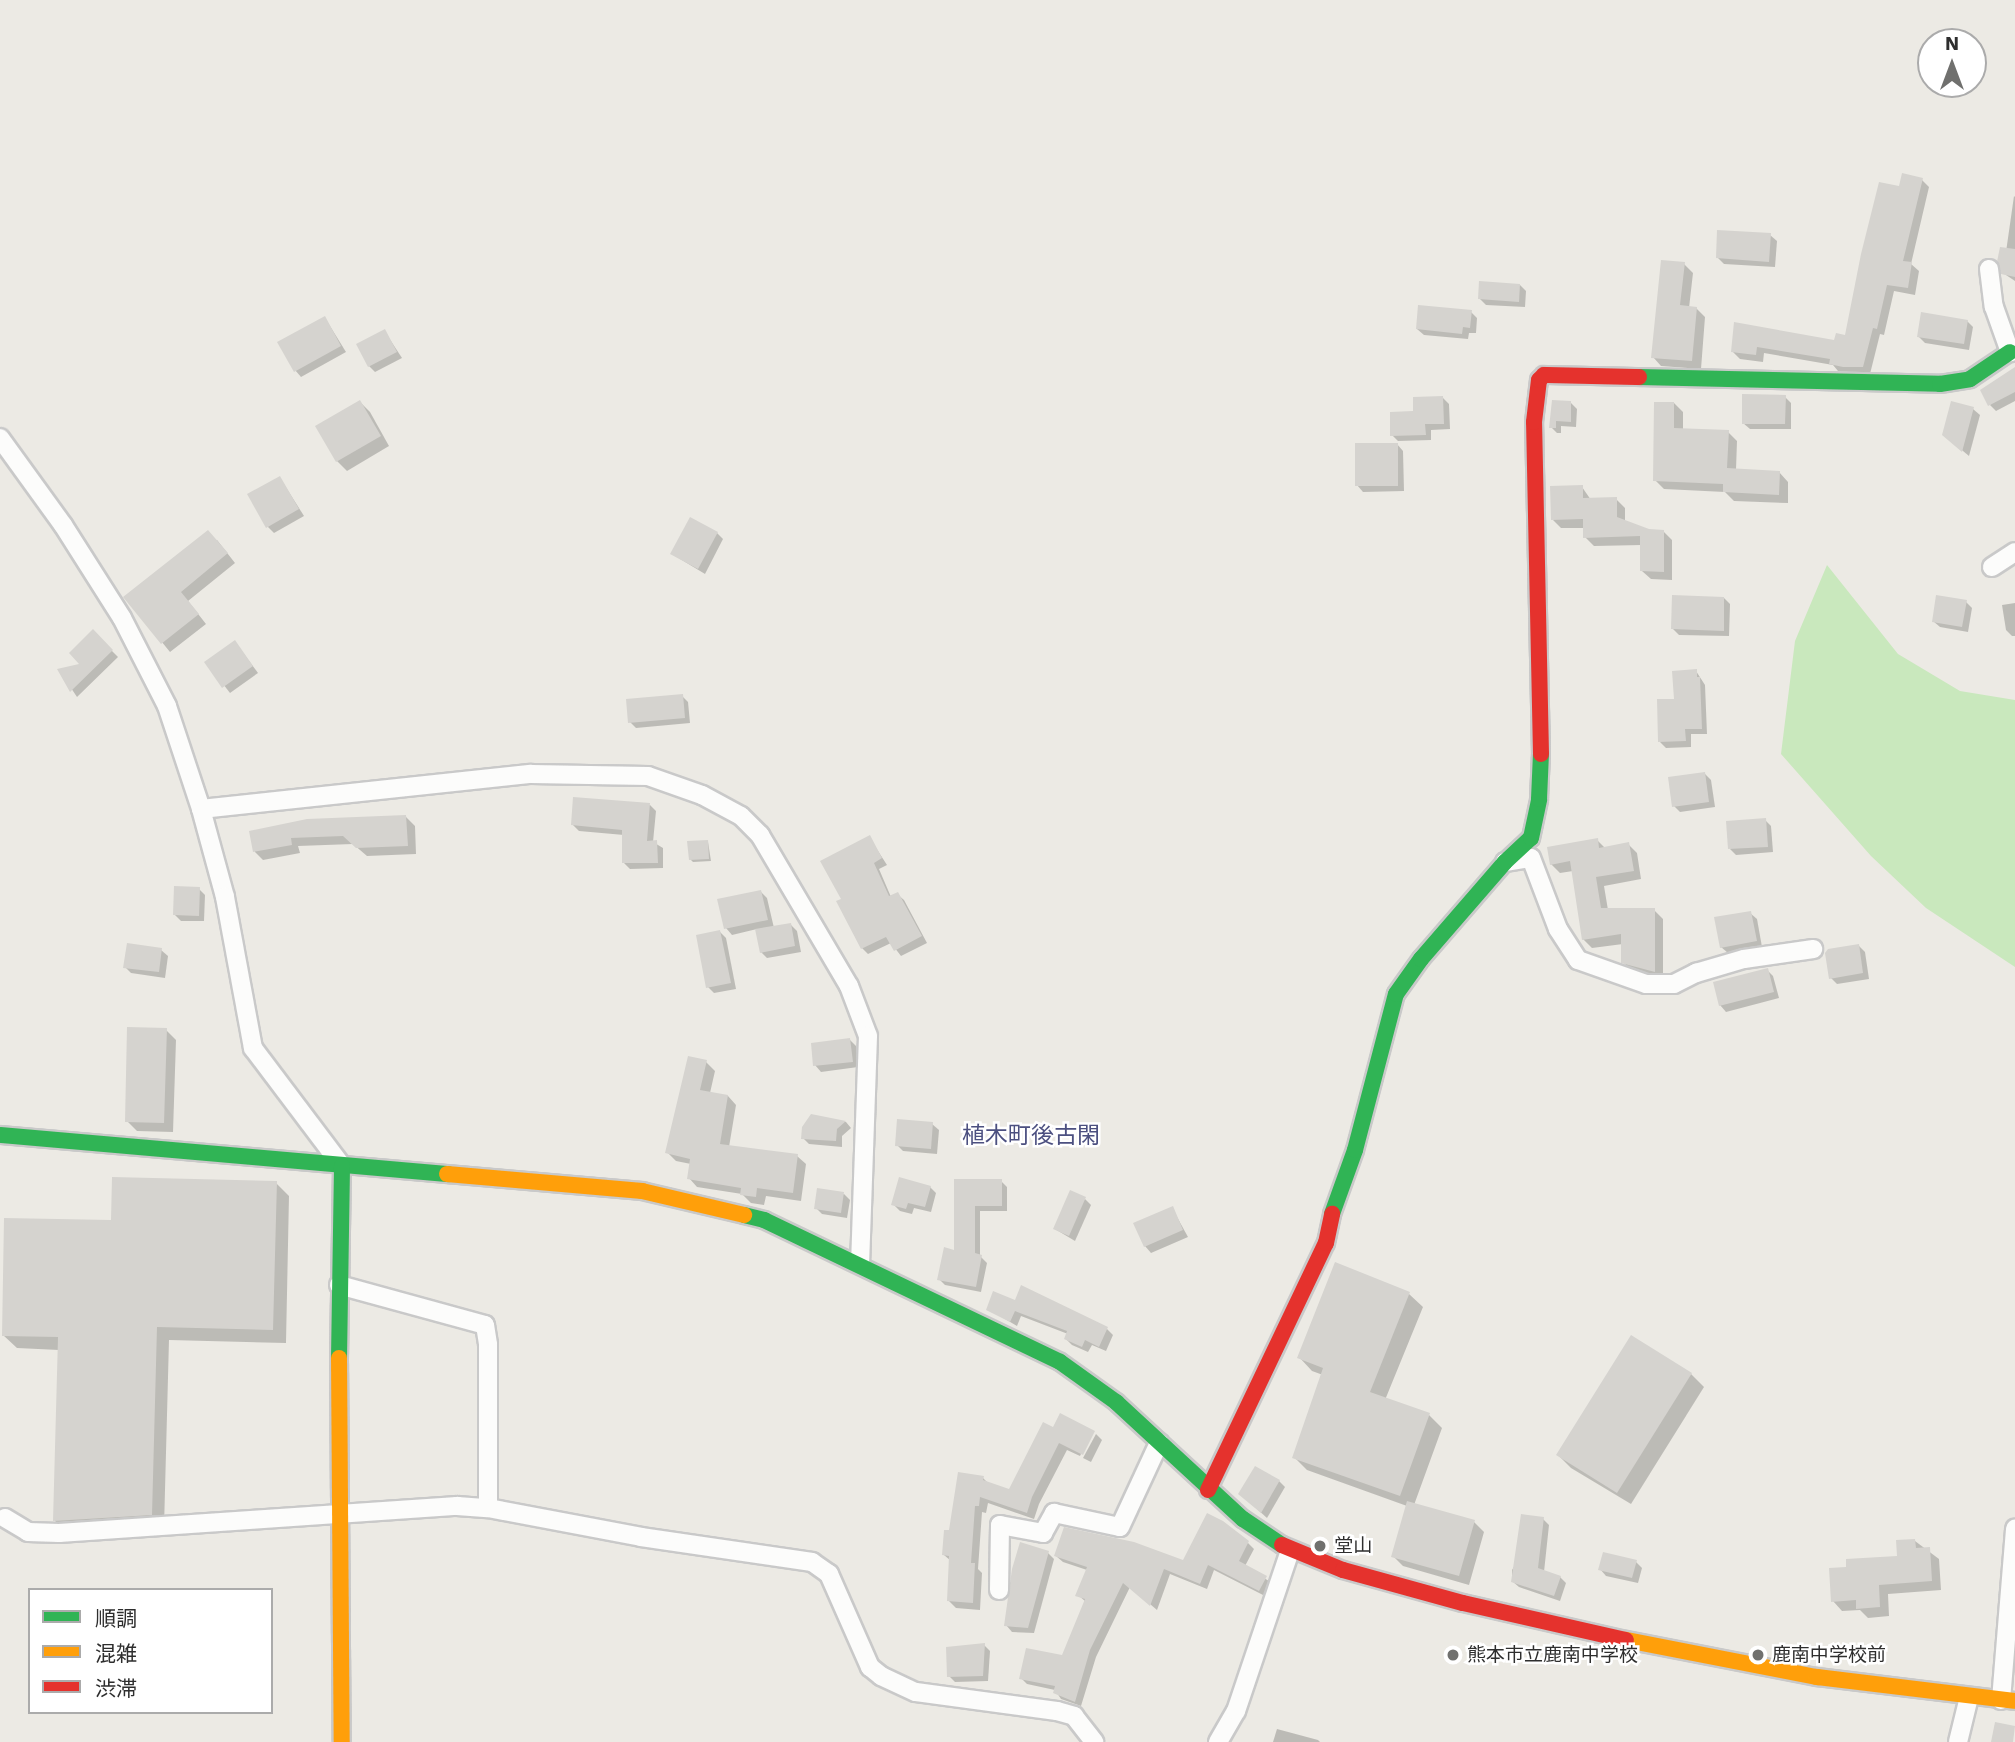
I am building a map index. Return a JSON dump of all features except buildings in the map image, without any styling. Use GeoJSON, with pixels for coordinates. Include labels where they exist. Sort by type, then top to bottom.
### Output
{"type":"FeatureCollection","features":[{"type":"Feature","properties":{"kind":"street"},"geometry":{"type":"LineString","coordinates":[[1208,1490],[1326,1243],[1332,1214],[1355,1150],[1396,994],[1421,959],[1505,862],[1531,838],[1539,799],[1534,422],[1539,380],[1544,375],[1941,384],[1970,379],[2012,351],[1994,307],[1989,269]]}},
{"type":"Feature","properties":{"kind":"street"},"geometry":{"type":"LineString","coordinates":[[0,438],[63,525],[122,618],[167,706],[201,809],[225,897],[253,1048],[342,1166],[339,1285],[342,1742]]}},
{"type":"Feature","properties":{"kind":"street"},"geometry":{"type":"LineString","coordinates":[[1992,568],[2015,552]]}},
{"type":"Feature","properties":{"kind":"street"},"geometry":{"type":"LineString","coordinates":[[201,809],[531,774],[648,776],[702,795],[741,816],[760,835],[849,986],[868,1036],[860,1264]]}},
{"type":"Feature","properties":{"kind":"street"},"geometry":{"type":"LineString","coordinates":[[1505,862],[1531,858],[1558,929],[1578,960],[1646,984],[1674,984],[1696,973],[1744,959],[1813,949]]}},
{"type":"Feature","properties":{"kind":"street"},"geometry":{"type":"LineString","coordinates":[[0,1135],[342,1166],[407,1168],[642,1191],[764,1220],[1060,1362],[1116,1402],[1242,1519],[1290,1551],[1343,1570],[1463,1603],[1660,1647],[1817,1677],[2008,1701],[2015,1530]]}},
{"type":"Feature","properties":{"kind":"street"},"geometry":{"type":"LineString","coordinates":[[339,1285],[485,1325],[488,1345],[488,1508]]}},
{"type":"Feature","properties":{"kind":"street"},"geometry":{"type":"LineString","coordinates":[[999,1590],[1000,1525],[1043,1533],[1054,1513],[1120,1527],[1159,1443]]}},
{"type":"Feature","properties":{"kind":"street"},"geometry":{"type":"LineString","coordinates":[[5,1518],[28,1532],[59,1533],[219,1525],[457,1506],[488,1508],[641,1537],[812,1562],[829,1574],[870,1667],[881,1676],[916,1692],[1057,1710],[1074,1716],[1094,1742]]}},
{"type":"Feature","properties":{"kind":"street"},"geometry":{"type":"LineString","coordinates":[[1219,1742],[1236,1710],[1290,1551]]}},
{"type":"Feature","properties":{"kind":"street"},"geometry":{"type":"LineString","coordinates":[[1958,1742],[1969,1697]]}},
{"type":"Feature","properties":{"kind":"green space"},"geometry":{"type":"Polygon","coordinates":[[[1827,565],[1898,654],[1960,691],[2015,700],[2015,967],[1926,908],[1871,856],[1781,754],[1795,641],[1827,565]]]}},
{"type":"Feature","properties":{"kind":"traffic: fast"},"geometry":{"type":"LineString","coordinates":[[1639,377],[1940,384],[1970,379],[2010,352]]}},
{"type":"Feature","properties":{"kind":"traffic: fast"},"geometry":{"type":"LineString","coordinates":[[1332,1214],[1355,1150],[1396,994],[1421,959],[1505,862],[1531,838],[1539,799],[1541,754]]}},
{"type":"Feature","properties":{"kind":"traffic: fast"},"geometry":{"type":"LineString","coordinates":[[0,1135],[447,1174]]}},
{"type":"Feature","properties":{"kind":"traffic: fast"},"geometry":{"type":"LineString","coordinates":[[339,1358],[342,1166]]}},
{"type":"Feature","properties":{"kind":"traffic: fast"},"geometry":{"type":"LineString","coordinates":[[744,1215],[764,1220],[1060,1362],[1116,1402],[1243,1519],[1282,1545]]}},
{"type":"Feature","properties":{"kind":"traffic: slow"},"geometry":{"type":"LineString","coordinates":[[447,1174],[642,1191],[744,1215]]}},
{"type":"Feature","properties":{"kind":"traffic: slow"},"geometry":{"type":"LineString","coordinates":[[339,1358],[342,1742]]}},
{"type":"Feature","properties":{"kind":"traffic: slow"},"geometry":{"type":"LineString","coordinates":[[1626,1640],[1817,1677],[2015,1701]]}},
{"type":"Feature","properties":{"kind":"traffic: jam"},"geometry":{"type":"LineString","coordinates":[[1541,754],[1534,422],[1539,380],[1544,375],[1639,377]]}},
{"type":"Feature","properties":{"kind":"traffic: jam"},"geometry":{"type":"LineString","coordinates":[[1208,1490],[1326,1243],[1332,1214]]}},
{"type":"Feature","properties":{"kind":"traffic: jam"},"geometry":{"type":"LineString","coordinates":[[1282,1545],[1343,1570],[1463,1603],[1626,1640]]}},
{"type":"Feature","properties":{"kind":"place","name":"堂山"},"geometry":{"type":"Point","coordinates":[1320,1546]}},
{"type":"Feature","properties":{"kind":"place","name":"熊本市立鹿南中学校"},"geometry":{"type":"Point","coordinates":[1453,1655]}},
{"type":"Feature","properties":{"kind":"place","name":"鹿南中学校前"},"geometry":{"type":"Point","coordinates":[1758,1655]}},
{"type":"Feature","properties":{"kind":"district","name":"植木町後古閑"},"geometry":{"type":"Point","coordinates":[1031,1136]}}]}
